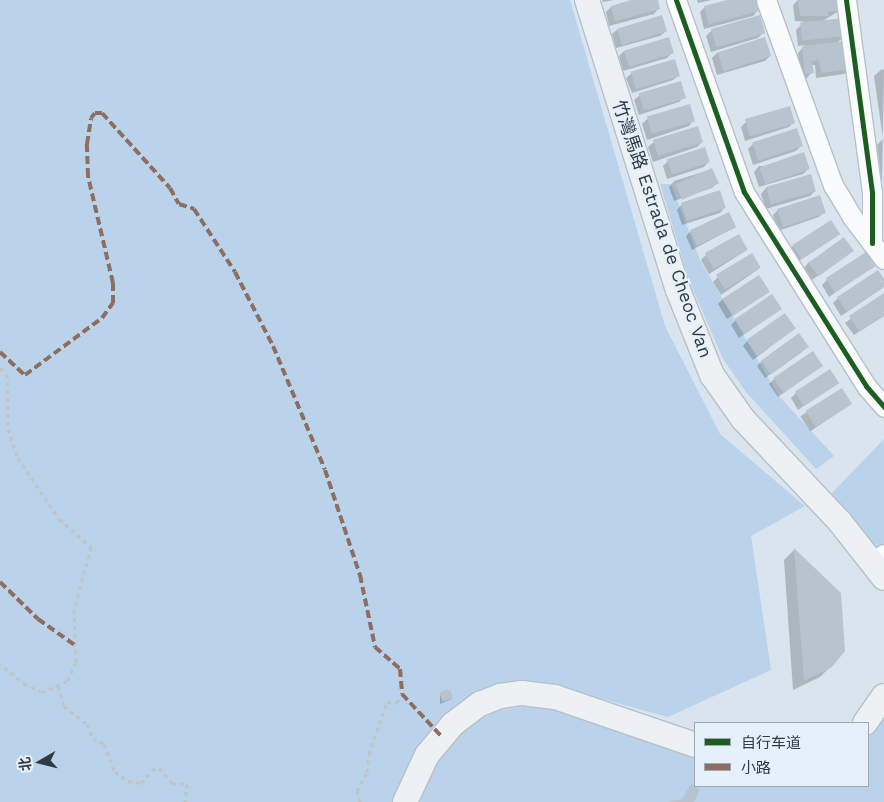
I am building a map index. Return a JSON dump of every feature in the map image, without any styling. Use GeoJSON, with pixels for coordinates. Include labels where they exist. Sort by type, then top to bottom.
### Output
{"type":"FeatureCollection","features":[{"type":"Feature","properties":{"kind":"main road","name":"竹灣馬路 Estrada de Cheoc Van"},"geometry":{"type":"LineString","coordinates":[[586,0],[686,313],[712,375],[744,419],[880,564]]}},
{"type":"Feature","properties":{"kind":"main road"},"geometry":{"type":"LineString","coordinates":[[405,802],[427,755],[453,724],[480,704],[500,696],[522,693],[556,697],[694,745]]}},
{"type":"Feature","properties":{"kind":"main road"},"geometry":{"type":"LineString","coordinates":[[866,722],[884,696]]}},
{"type":"Feature","properties":{"kind":"street"},"geometry":{"type":"LineString","coordinates":[[676,0],[744,192],[866,386],[884,407]]}},
{"type":"Feature","properties":{"kind":"street"},"geometry":{"type":"LineString","coordinates":[[766,0],[833,185],[844,206],[884,259]]}},
{"type":"Feature","properties":{"kind":"street"},"geometry":{"type":"LineString","coordinates":[[846,0],[872,193],[872,243]]}},
{"type":"Feature","properties":{"kind":"path"},"geometry":{"type":"LineString","coordinates":[[0,368],[7,374],[8,429],[18,458],[59,519],[91,547],[74,610],[76,662],[66,681],[42,692],[26,685],[0,664]]}},
{"type":"Feature","properties":{"kind":"path"},"geometry":{"type":"LineString","coordinates":[[58,686],[64,706],[87,724],[93,738],[104,744],[115,772],[128,781],[141,783],[152,770],[159,768],[172,783],[187,784],[185,802]]}},
{"type":"Feature","properties":{"kind":"path"},"geometry":{"type":"LineString","coordinates":[[360,802],[357,791],[367,772],[369,754],[387,702],[397,703],[402,694]]}},
{"type":"Feature","properties":{"kind":"shaded area"},"geometry":{"type":"Polygon","coordinates":[[[0,0],[570,0],[665,326],[720,434],[805,506],[751,536],[771,670],[668,717],[558,687],[442,720],[412,759],[395,802],[0,802],[0,0]]]}},
{"type":"Feature","properties":{"kind":"shaded area"},"geometry":{"type":"Polygon","coordinates":[[[660,184],[671,184],[700,260],[779,396],[834,456],[816,469],[746,392],[723,359],[689,280],[660,184]]]}},
{"type":"Feature","properties":{"kind":"shaded area"},"geometry":{"type":"Polygon","coordinates":[[[884,439],[884,561],[832,493],[884,439]]]}},
{"type":"Feature","properties":{"kind":"shaded area"},"geometry":{"type":"Polygon","coordinates":[[[524,706],[557,709],[694,758],[694,787],[869,787],[869,730],[884,709],[884,802],[420,802],[440,754],[460,731],[496,711],[524,706]]]}},
{"type":"Feature","properties":{"kind":"building"},"geometry":{"type":"Polygon","coordinates":[[[631,0],[658,0],[660,9],[615,21],[611,6],[631,0]]]}},
{"type":"Feature","properties":{"kind":"building"},"geometry":{"type":"Polygon","coordinates":[[[727,0],[756,0],[759,11],[709,24],[704,6],[727,0]]]}},
{"type":"Feature","properties":{"kind":"building"},"geometry":{"type":"Polygon","coordinates":[[[798,0],[842,0],[843,10],[828,12],[829,16],[800,16],[798,0]]]}},
{"type":"Feature","properties":{"kind":"building"},"geometry":{"type":"Polygon","coordinates":[[[662,15],[667,31],[622,45],[617,29],[662,15]]]}},
{"type":"Feature","properties":{"kind":"building"},"geometry":{"type":"Polygon","coordinates":[[[760,15],[765,33],[716,47],[711,29],[760,15]]]}},
{"type":"Feature","properties":{"kind":"building"},"geometry":{"type":"Polygon","coordinates":[[[844,18],[846,36],[802,41],[800,23],[844,18]]]}},
{"type":"Feature","properties":{"kind":"building"},"geometry":{"type":"Polygon","coordinates":[[[669,37],[674,53],[629,67],[624,51],[669,37]]]}},
{"type":"Feature","properties":{"kind":"building"},"geometry":{"type":"Polygon","coordinates":[[[765,37],[771,56],[724,71],[717,52],[765,37]]]}},
{"type":"Feature","properties":{"kind":"building"},"geometry":{"type":"Polygon","coordinates":[[[847,41],[851,69],[821,73],[819,60],[812,61],[814,73],[805,74],[802,46],[847,41]]]}},
{"type":"Feature","properties":{"kind":"building"},"geometry":{"type":"Polygon","coordinates":[[[675,59],[680,76],[636,89],[631,72],[675,59]]]}},
{"type":"Feature","properties":{"kind":"building"},"geometry":{"type":"Polygon","coordinates":[[[681,81],[686,98],[644,110],[639,93],[681,81]]]}},
{"type":"Feature","properties":{"kind":"building"},"geometry":{"type":"Polygon","coordinates":[[[690,104],[695,121],[652,134],[647,116],[690,104]]]}},
{"type":"Feature","properties":{"kind":"building"},"geometry":{"type":"Polygon","coordinates":[[[790,106],[795,123],[750,136],[745,119],[790,106]]]}},
{"type":"Feature","properties":{"kind":"building"},"geometry":{"type":"Polygon","coordinates":[[[698,126],[703,142],[658,156],[653,140],[698,126]]]}},
{"type":"Feature","properties":{"kind":"building"},"geometry":{"type":"Polygon","coordinates":[[[797,128],[803,146],[758,161],[752,143],[797,128]]]}},
{"type":"Feature","properties":{"kind":"building"},"geometry":{"type":"Polygon","coordinates":[[[705,147],[710,162],[672,175],[667,159],[705,147]]]}},
{"type":"Feature","properties":{"kind":"building"},"geometry":{"type":"Polygon","coordinates":[[[804,152],[810,169],[765,184],[760,167],[804,152]]]}},
{"type":"Feature","properties":{"kind":"building"},"geometry":{"type":"Polygon","coordinates":[[[712,168],[719,184],[682,200],[675,184],[712,168]]]}},
{"type":"Feature","properties":{"kind":"building"},"geometry":{"type":"Polygon","coordinates":[[[811,174],[816,191],[771,204],[766,187],[811,174]]]}},
{"type":"Feature","properties":{"kind":"building"},"geometry":{"type":"Polygon","coordinates":[[[720,190],[726,208],[687,221],[681,203],[720,190]]]}},
{"type":"Feature","properties":{"kind":"building"},"geometry":{"type":"Polygon","coordinates":[[[820,195],[826,213],[783,227],[777,209],[820,195]]]}},
{"type":"Feature","properties":{"kind":"building"},"geometry":{"type":"Polygon","coordinates":[[[729,212],[736,227],[697,246],[690,230],[729,212]]]}},
{"type":"Feature","properties":{"kind":"building"},"geometry":{"type":"Polygon","coordinates":[[[831,220],[840,234],[802,259],[792,245],[831,220]]]}},
{"type":"Feature","properties":{"kind":"building"},"geometry":{"type":"Polygon","coordinates":[[[739,234],[748,250],[714,269],[705,253],[739,234]]]}},
{"type":"Feature","properties":{"kind":"building"},"geometry":{"type":"Polygon","coordinates":[[[844,237],[854,251],[818,277],[808,263],[844,237]]]}},
{"type":"Feature","properties":{"kind":"building"},"geometry":{"type":"Polygon","coordinates":[[[866,252],[875,266],[835,292],[826,278],[866,252]]]}},
{"type":"Feature","properties":{"kind":"building"},"geometry":{"type":"Polygon","coordinates":[[[752,253],[761,268],[725,289],[716,275],[752,253]]]}},
{"type":"Feature","properties":{"kind":"building"},"geometry":{"type":"Polygon","coordinates":[[[878,270],[884,279],[884,287],[847,312],[837,297],[878,270]]]}},
{"type":"Feature","properties":{"kind":"building"},"geometry":{"type":"Polygon","coordinates":[[[759,275],[770,292],[733,316],[722,299],[759,275]]]}},
{"type":"Feature","properties":{"kind":"building"},"geometry":{"type":"Polygon","coordinates":[[[884,293],[884,315],[859,331],[849,316],[884,293]]]}},
{"type":"Feature","properties":{"kind":"building"},"geometry":{"type":"Polygon","coordinates":[[[772,294],[782,309],[745,334],[735,319],[772,294]]]}},
{"type":"Feature","properties":{"kind":"building"},"geometry":{"type":"Polygon","coordinates":[[[785,313],[796,329],[757,356],[746,340],[785,313]]]}},
{"type":"Feature","properties":{"kind":"building"},"geometry":{"type":"Polygon","coordinates":[[[799,333],[809,347],[771,374],[761,361],[799,333]]]}},
{"type":"Feature","properties":{"kind":"building"},"geometry":{"type":"Polygon","coordinates":[[[813,351],[823,366],[783,393],[773,378],[813,351]]]}},
{"type":"Feature","properties":{"kind":"building"},"geometry":{"type":"Polygon","coordinates":[[[830,369],[839,383],[804,406],[795,392],[830,369]]]}},
{"type":"Feature","properties":{"kind":"building"},"geometry":{"type":"Polygon","coordinates":[[[842,388],[852,404],[816,427],[806,411],[842,388]]]}},
{"type":"Feature","properties":{"kind":"building"},"geometry":{"type":"Polygon","coordinates":[[[794,548],[841,593],[845,651],[832,667],[804,681],[794,548]]]}},
{"type":"Feature","properties":{"kind":"building"},"geometry":{"type":"Polygon","coordinates":[[[450,689],[453,699],[442,702],[439,692],[450,689]]]}},
{"type":"Feature","properties":{"kind":"building"},"geometry":{"type":"Polygon","coordinates":[[[691,784],[700,789],[694,802],[667,802],[682,799],[691,784]]]}},
{"type":"Feature","properties":{"kind":"marked path"},"geometry":{"type":"LineString","coordinates":[[0,352],[25,375],[102,318],[113,303],[113,283],[88,176],[87,144],[91,118],[95,113],[102,113],[170,188],[179,204],[194,209],[235,272],[273,346],[325,470],[360,575],[375,647],[400,669],[402,694],[442,737]]}},
{"type":"Feature","properties":{"kind":"marked path"},"geometry":{"type":"LineString","coordinates":[[0,582],[38,619],[76,646]]}},
{"type":"Feature","properties":{"kind":"cycle path"},"geometry":{"type":"LineString","coordinates":[[676,0],[744,192],[866,386],[884,407]]}},
{"type":"Feature","properties":{"kind":"cycle path"},"geometry":{"type":"LineString","coordinates":[[846,0],[872,193],[872,243]]}}]}
